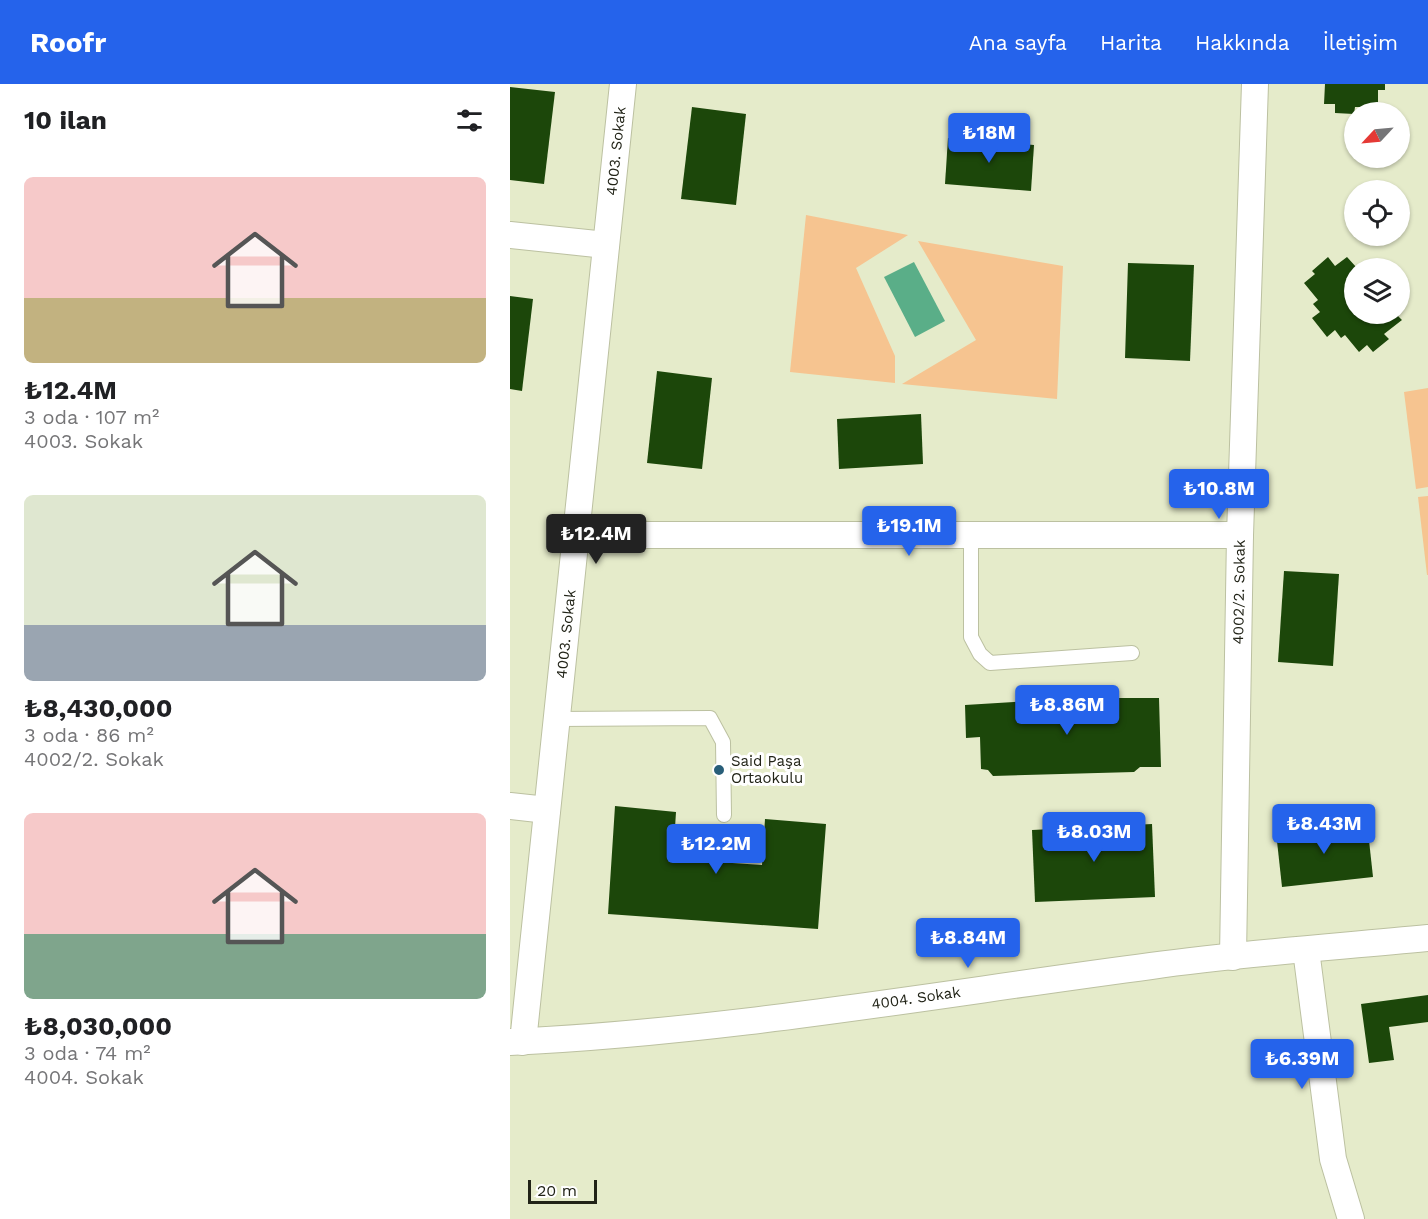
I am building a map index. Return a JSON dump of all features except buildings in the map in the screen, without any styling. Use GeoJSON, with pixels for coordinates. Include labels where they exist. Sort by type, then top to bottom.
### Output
{"type":"FeatureCollection","features":[{"type":"Feature","properties":{"kind":"street","name":"4003. Sokak"},"geometry":{"type":"LineString","coordinates":[[516,1042],[547,810],[623,84]]}},
{"type":"Feature","properties":{"kind":"street","name":"4002/2. Sokak"},"geometry":{"type":"LineString","coordinates":[[1233,957],[1240,535],[1256,84]]}},
{"type":"Feature","properties":{"kind":"street"},"geometry":{"type":"LineString","coordinates":[[510,235],[606,245]]}},
{"type":"Feature","properties":{"kind":"street"},"geometry":{"type":"LineString","coordinates":[[577,535],[1240,535]]}},
{"type":"Feature","properties":{"kind":"street"},"geometry":{"type":"LineString","coordinates":[[510,806],[547,810]]}},
{"type":"Feature","properties":{"kind":"street","name":"4004. Sokak"},"geometry":{"type":"LineString","coordinates":[[516,1042],[644,1033],[828,1011],[1154,965],[1428,938]]}},
{"type":"Feature","properties":{"kind":"street"},"geometry":{"type":"LineString","coordinates":[[1306,950],[1333,1158],[1351,1219]]}},
{"type":"Feature","properties":{"kind":"lane"},"geometry":{"type":"LineString","coordinates":[[971,535],[971,637],[980,654],[990,663],[1132,653]]}},
{"type":"Feature","properties":{"kind":"lane"},"geometry":{"type":"LineString","coordinates":[[557,719],[710,718],[723,742],[724,815]]}},
{"type":"Feature","properties":{"kind":"shaded area"},"geometry":{"type":"Polygon","coordinates":[[[806,215],[908,235],[856,268],[895,356],[895,383],[790,372],[806,215]]]}},
{"type":"Feature","properties":{"kind":"shaded area"},"geometry":{"type":"Polygon","coordinates":[[[918,241],[1063,266],[1057,399],[902,384],[976,340],[918,241]]]}},
{"type":"Feature","properties":{"kind":"shaded area"},"geometry":{"type":"Polygon","coordinates":[[[914,262],[945,321],[915,337],[884,277],[914,262]]]}},
{"type":"Feature","properties":{"kind":"shaded area"},"geometry":{"type":"Polygon","coordinates":[[[1428,388],[1428,487],[1416,489],[1404,392],[1428,388]]]}},
{"type":"Feature","properties":{"kind":"shaded area"},"geometry":{"type":"Polygon","coordinates":[[[1428,496],[1428,575],[1427,575],[1418,497],[1428,496]]]}},
{"type":"Feature","properties":{"kind":"place","name":"Said Paşa Ortaokulu"},"geometry":{"type":"Point","coordinates":[719,770]}}]}
